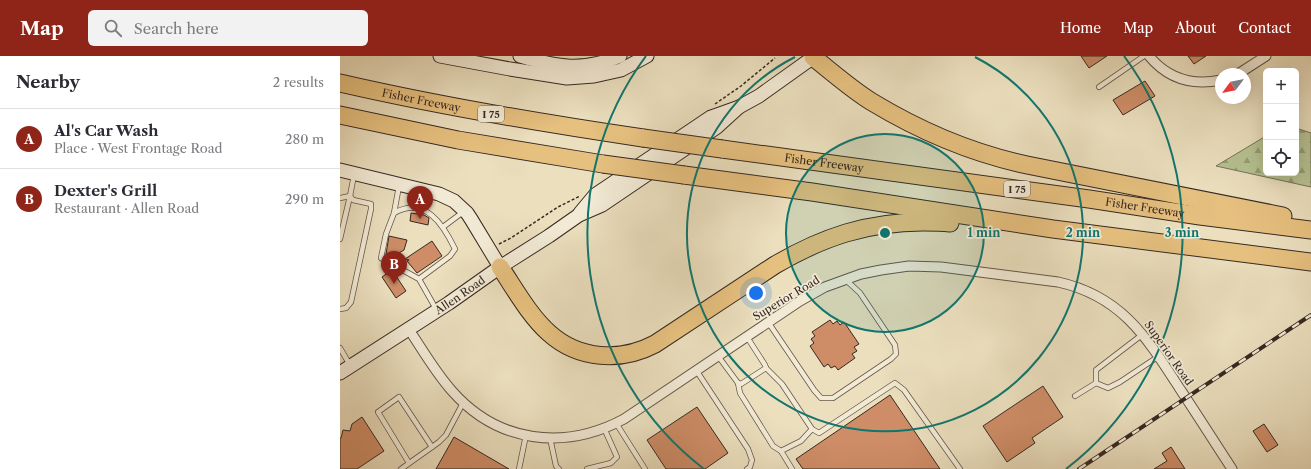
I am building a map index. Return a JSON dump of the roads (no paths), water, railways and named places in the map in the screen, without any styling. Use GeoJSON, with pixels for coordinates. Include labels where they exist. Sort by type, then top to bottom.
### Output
{"type":"FeatureCollection","features":[{"type":"Feature","properties":{"kind":"highway"},"geometry":{"type":"LineString","coordinates":[[813,56],[871,101],[914,126],[963,147],[993,157],[1027,166],[1311,222]]}},
{"type":"Feature","properties":{"kind":"highway","name":"Fisher Freeway"},"geometry":{"type":"LineString","coordinates":[[340,83],[466,109],[585,130],[1028,190],[1200,216],[1311,230]]}},
{"type":"Feature","properties":{"kind":"highway"},"geometry":{"type":"LineString","coordinates":[[340,115],[458,140],[603,164],[812,192],[1053,229],[1311,262]]}},
{"type":"Feature","properties":{"kind":"highway"},"geometry":{"type":"LineString","coordinates":[[500,267],[540,324],[562,343],[577,350],[591,354],[608,356],[623,355],[639,351],[655,344],[795,253],[844,233],[868,227],[910,222],[946,222],[1000,229],[1053,229]]}},
{"type":"Feature","properties":{"kind":"main road"},"geometry":{"type":"LineString","coordinates":[[440,56],[567,78],[594,76],[621,70],[647,56]]}},
{"type":"Feature","properties":{"kind":"main road"},"geometry":{"type":"LineString","coordinates":[[526,57],[556,65],[579,66],[604,63],[620,56]]}},
{"type":"Feature","properties":{"kind":"main road","name":"Allen Road"},"geometry":{"type":"LineString","coordinates":[[345,370],[549,236],[579,215],[595,195],[711,117],[739,108],[759,96],[813,56]]}},
{"type":"Feature","properties":{"kind":"main road"},"geometry":{"type":"LineString","coordinates":[[340,170],[438,194],[454,201],[471,219],[500,267]]}},
{"type":"Feature","properties":{"kind":"street"},"geometry":{"type":"LineString","coordinates":[[1149,56],[1156,64],[1173,76],[1201,82],[1215,81]]}},
{"type":"Feature","properties":{"kind":"street"},"geometry":{"type":"LineString","coordinates":[[1247,68],[1266,56]]}},
{"type":"Feature","properties":{"kind":"street","name":"Superior Road"},"geometry":{"type":"LineString","coordinates":[[408,328],[444,382],[476,413],[498,426],[526,435],[550,438],[570,437],[584,435],[616,423],[812,294],[846,279],[881,270],[908,266],[927,266],[1058,282],[1079,288],[1099,297],[1122,313],[1143,334],[1159,356],[1232,469]]}},
{"type":"Feature","properties":{"kind":"lane"},"geometry":{"type":"LineString","coordinates":[[1099,87],[1144,56]]}},
{"type":"Feature","properties":{"kind":"lane"},"geometry":{"type":"LineString","coordinates":[[340,239],[355,174]]}},
{"type":"Feature","properties":{"kind":"lane"},"geometry":{"type":"LineString","coordinates":[[399,184],[394,213],[386,234],[381,258],[419,279],[437,310]]}},
{"type":"Feature","properties":{"kind":"lane"},"geometry":{"type":"LineString","coordinates":[[340,198],[350,196]]}},
{"type":"Feature","properties":{"kind":"lane"},"geometry":{"type":"LineString","coordinates":[[340,309],[346,308],[351,302],[371,209],[371,204],[353,200],[350,196]]}},
{"type":"Feature","properties":{"kind":"lane"},"geometry":{"type":"LineString","coordinates":[[394,213],[404,207],[420,209],[432,215],[443,227],[455,249],[450,256],[419,279]]}},
{"type":"Feature","properties":{"kind":"lane"},"geometry":{"type":"LineString","coordinates":[[443,227],[464,211]]}},
{"type":"Feature","properties":{"kind":"lane"},"geometry":{"type":"LineString","coordinates":[[768,322],[814,390],[821,398],[833,398],[891,359],[896,354],[895,345],[860,293],[846,279]]}},
{"type":"Feature","properties":{"kind":"lane"},"geometry":{"type":"LineString","coordinates":[[1096,383],[1096,370],[1143,334]]}},
{"type":"Feature","properties":{"kind":"lane"},"geometry":{"type":"LineString","coordinates":[[747,336],[766,368],[782,384],[812,429],[819,433],[895,383],[904,390],[960,469]]}},
{"type":"Feature","properties":{"kind":"lane"},"geometry":{"type":"LineString","coordinates":[[340,348],[345,370]]}},
{"type":"Feature","properties":{"kind":"lane"},"geometry":{"type":"LineString","coordinates":[[718,356],[738,383],[740,393],[773,446],[781,451],[792,469]]}},
{"type":"Feature","properties":{"kind":"lane"},"geometry":{"type":"LineString","coordinates":[[1096,383],[1108,388],[1120,382],[1159,356]]}},
{"type":"Feature","properties":{"kind":"lane"},"geometry":{"type":"LineString","coordinates":[[738,383],[741,384],[766,368]]}},
{"type":"Feature","properties":{"kind":"lane"},"geometry":{"type":"LineString","coordinates":[[696,370],[748,449],[752,460],[750,467],[747,469]]}},
{"type":"Feature","properties":{"kind":"lane"},"geometry":{"type":"LineString","coordinates":[[1075,396],[1096,383]]}},
{"type":"Feature","properties":{"kind":"lane"},"geometry":{"type":"LineString","coordinates":[[409,463],[378,412],[398,397],[432,447]]}},
{"type":"Feature","properties":{"kind":"lane"},"geometry":{"type":"LineString","coordinates":[[401,469],[439,442],[446,435],[463,402]]}},
{"type":"Feature","properties":{"kind":"lane"},"geometry":{"type":"LineString","coordinates":[[616,423],[645,469]]}},
{"type":"Feature","properties":{"kind":"lane"},"geometry":{"type":"LineString","coordinates":[[587,469],[611,463],[617,457],[604,428]]}},
{"type":"Feature","properties":{"kind":"lane"},"geometry":{"type":"LineString","coordinates":[[781,451],[801,442],[812,429]]}},
{"type":"Feature","properties":{"kind":"lane"},"geometry":{"type":"LineString","coordinates":[[518,469],[526,435]]}},
{"type":"Feature","properties":{"kind":"lane"},"geometry":{"type":"LineString","coordinates":[[550,438],[556,466],[559,469]]}},
{"type":"Feature","properties":{"kind":"lane"},"geometry":{"type":"LineString","coordinates":[[406,469],[409,463]]}},
{"type":"Feature","properties":{"kind":"railway"},"geometry":{"type":"LineString","coordinates":[[1079,469],[1311,315]]}},
{"type":"Feature","properties":{"kind":"place","name":"Al's Car Wash"},"geometry":{"type":"Point","coordinates":[420,219]}},
{"type":"Feature","properties":{"kind":"place","name":"Dexter's Grill"},"geometry":{"type":"Point","coordinates":[394,284]}}]}
